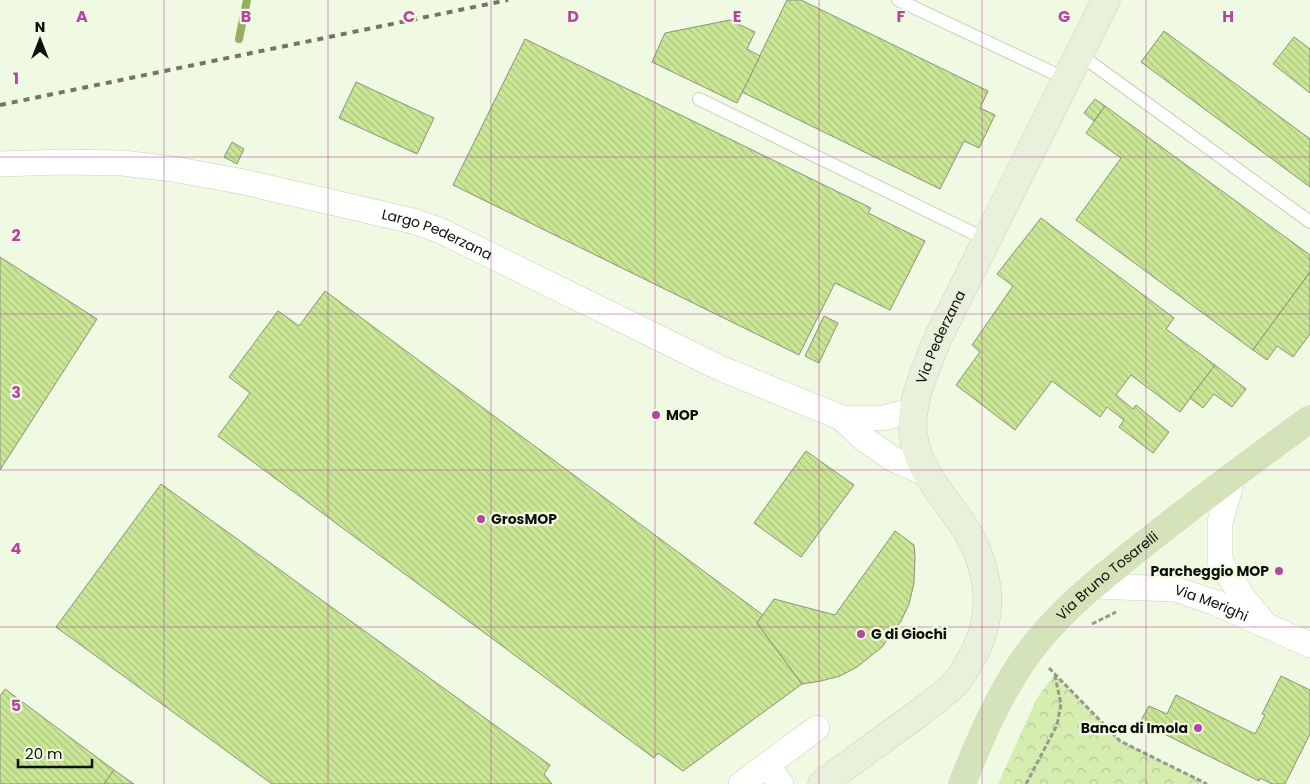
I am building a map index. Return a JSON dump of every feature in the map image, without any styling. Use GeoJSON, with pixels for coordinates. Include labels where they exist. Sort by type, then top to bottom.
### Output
{"type":"FeatureCollection","features":[{"type":"Feature","properties":{"kind":"main road","name":"Via Pederzana"},"geometry":{"type":"LineString","coordinates":[[822,784],[932,703],[958,680],[981,639],[988,601],[983,567],[974,545],[927,474],[915,443],[914,410],[923,375],[938,338],[1106,0]]}},
{"type":"Feature","properties":{"kind":"main road","name":"Via Bruno Tosarelli"},"geometry":{"type":"LineString","coordinates":[[962,784],[984,731],[1006,688],[1024,658],[1046,632],[1093,586],[1128,557],[1234,474],[1310,419]]}},
{"type":"Feature","properties":{"kind":"street","name":"Largo Pederzana"},"geometry":{"type":"LineString","coordinates":[[0,164],[122,163],[173,169],[244,182],[412,221],[439,230],[720,368],[842,418],[864,439],[893,459],[927,474]]}},
{"type":"Feature","properties":{"kind":"street","name":"Largo Pederzana"},"geometry":{"type":"LineString","coordinates":[[842,418],[883,418],[914,410]]}},
{"type":"Feature","properties":{"kind":"street","name":"Via Merighi"},"geometry":{"type":"LineString","coordinates":[[1234,474],[1220,522],[1220,561],[1244,599],[1267,627]]}},
{"type":"Feature","properties":{"kind":"street","name":"Via Merighi"},"geometry":{"type":"LineString","coordinates":[[1093,586],[1175,589],[1216,603],[1310,646]]}},
{"type":"Feature","properties":{"kind":"street"},"geometry":{"type":"LineString","coordinates":[[741,784],[774,774],[817,728]]}},
{"type":"Feature","properties":{"kind":"lane"},"geometry":{"type":"LineString","coordinates":[[898,0],[1066,79]]}},
{"type":"Feature","properties":{"kind":"lane"},"geometry":{"type":"LineString","coordinates":[[1079,54],[1310,222]]}},
{"type":"Feature","properties":{"kind":"lane"},"geometry":{"type":"LineString","coordinates":[[699,99],[987,240]]}},
{"type":"Feature","properties":{"kind":"path"},"geometry":{"type":"LineString","coordinates":[[1085,628],[1114,612],[1124,611]]}},
{"type":"Feature","properties":{"kind":"path"},"geometry":{"type":"LineString","coordinates":[[1044,676],[1053,662]]}},
{"type":"Feature","properties":{"kind":"path"},"geometry":{"type":"LineString","coordinates":[[1048,668],[1120,742],[1207,784]]}},
{"type":"Feature","properties":{"kind":"path"},"geometry":{"type":"LineString","coordinates":[[1026,784],[1057,725],[1061,704],[1054,675]]}},
{"type":"Feature","properties":{"kind":"green space"},"geometry":{"type":"Polygon","coordinates":[[[1054,675],[1120,741],[1207,784],[998,784],[1037,698],[1054,675]]]}},
{"type":"Feature","properties":{"kind":"building"},"geometry":{"type":"Polygon","coordinates":[[[787,0],[801,0],[988,91],[980,108],[995,115],[979,148],[964,141],[940,189],[742,92],[787,0]]]}},
{"type":"Feature","properties":{"kind":"building"},"geometry":{"type":"Polygon","coordinates":[[[730,20],[755,32],[747,49],[760,56],[737,103],[652,62],[665,33],[730,20]]]}},
{"type":"Feature","properties":{"kind":"building"},"geometry":{"type":"Polygon","coordinates":[[[1164,31],[1310,139],[1310,187],[1141,62],[1164,31]]]}},
{"type":"Feature","properties":{"kind":"building"},"geometry":{"type":"Polygon","coordinates":[[[1294,37],[1310,49],[1310,93],[1273,64],[1294,37]]]}},
{"type":"Feature","properties":{"kind":"building"},"geometry":{"type":"Polygon","coordinates":[[[525,39],[871,208],[868,213],[925,241],[890,310],[835,283],[799,355],[453,185],[525,39]]]}},
{"type":"Feature","properties":{"kind":"building"},"geometry":{"type":"Polygon","coordinates":[[[356,82],[434,118],[417,154],[339,118],[356,82]]]}},
{"type":"Feature","properties":{"kind":"building"},"geometry":{"type":"Polygon","coordinates":[[[1095,99],[1105,106],[1094,121],[1084,113],[1095,99]]]}},
{"type":"Feature","properties":{"kind":"building"},"geometry":{"type":"Polygon","coordinates":[[[1105,106],[1310,255],[1310,272],[1253,350],[1076,220],[1121,158],[1086,133],[1105,106]]]}},
{"type":"Feature","properties":{"kind":"building"},"geometry":{"type":"Polygon","coordinates":[[[232,142],[244,149],[237,164],[224,157],[232,142]]]}},
{"type":"Feature","properties":{"kind":"building"},"geometry":{"type":"Polygon","coordinates":[[[1041,218],[1174,318],[1166,329],[1215,365],[1180,412],[1131,375],[1116,395],[1133,409],[1136,405],[1169,432],[1153,453],[1119,427],[1124,420],[1107,407],[1100,417],[1052,381],[1015,430],[956,385],[980,352],[972,345],[1013,286],[997,274],[1041,218]]]}},
{"type":"Feature","properties":{"kind":"building"},"geometry":{"type":"Polygon","coordinates":[[[0,257],[97,319],[0,470],[0,257]]]}},
{"type":"Feature","properties":{"kind":"building"},"geometry":{"type":"Polygon","coordinates":[[[1310,272],[1310,334],[1293,357],[1277,346],[1267,360],[1253,350],[1310,272]]]}},
{"type":"Feature","properties":{"kind":"building"},"geometry":{"type":"Polygon","coordinates":[[[325,291],[763,615],[757,623],[802,684],[683,771],[658,753],[654,758],[218,436],[250,393],[229,377],[278,311],[299,326],[325,291]]]}},
{"type":"Feature","properties":{"kind":"building"},"geometry":{"type":"Polygon","coordinates":[[[824,316],[838,323],[819,363],[805,356],[824,316]]]}},
{"type":"Feature","properties":{"kind":"building"},"geometry":{"type":"Polygon","coordinates":[[[1215,365],[1246,389],[1232,407],[1214,394],[1203,408],[1190,398],[1215,365]]]}},
{"type":"Feature","properties":{"kind":"building"},"geometry":{"type":"Polygon","coordinates":[[[806,451],[854,485],[801,557],[754,523],[806,451]]]}},
{"type":"Feature","properties":{"kind":"building"},"geometry":{"type":"Polygon","coordinates":[[[161,484],[550,765],[544,774],[552,784],[272,784],[56,627],[161,484]]]}},
{"type":"Feature","properties":{"kind":"building"},"geometry":{"type":"Polygon","coordinates":[[[895,531],[914,545],[915,557],[914,583],[909,604],[901,621],[882,647],[857,667],[840,676],[802,684],[757,623],[774,599],[835,615],[895,531]]]}},
{"type":"Feature","properties":{"kind":"building","name":"Banca di Imola"},"geometry":{"type":"Polygon","coordinates":[[[1281,676],[1310,690],[1310,734],[1285,784],[1272,784],[1260,778],[1259,781],[1140,722],[1149,706],[1167,714],[1176,695],[1255,734],[1265,715],[1262,714],[1281,676]]]}},
{"type":"Feature","properties":{"kind":"building"},"geometry":{"type":"Polygon","coordinates":[[[5,689],[114,770],[104,784],[0,784],[0,696],[5,689]]]}},
{"type":"Feature","properties":{"kind":"building"},"geometry":{"type":"Polygon","coordinates":[[[114,770],[134,784],[104,784],[114,770]]]}},
{"type":"Feature","properties":{"kind":"waterway"},"geometry":{"type":"LineString","coordinates":[[239,39],[247,0]]}},
{"type":"Feature","properties":{"kind":"railway"},"geometry":{"type":"LineString","coordinates":[[0,105],[508,0]]}},
{"type":"Feature","properties":{"kind":"place","name":"MOP"},"geometry":{"type":"Point","coordinates":[656,415]}},
{"type":"Feature","properties":{"kind":"place","name":"GrosMOP"},"geometry":{"type":"Point","coordinates":[481,519]}},
{"type":"Feature","properties":{"kind":"place","name":"Parcheggio MOP"},"geometry":{"type":"Point","coordinates":[1279,571]}},
{"type":"Feature","properties":{"kind":"place","name":"G di Giochi"},"geometry":{"type":"Point","coordinates":[861,634]}},
{"type":"Feature","properties":{"kind":"place","name":"Banca di Imola"},"geometry":{"type":"Point","coordinates":[1198,728]}}]}
